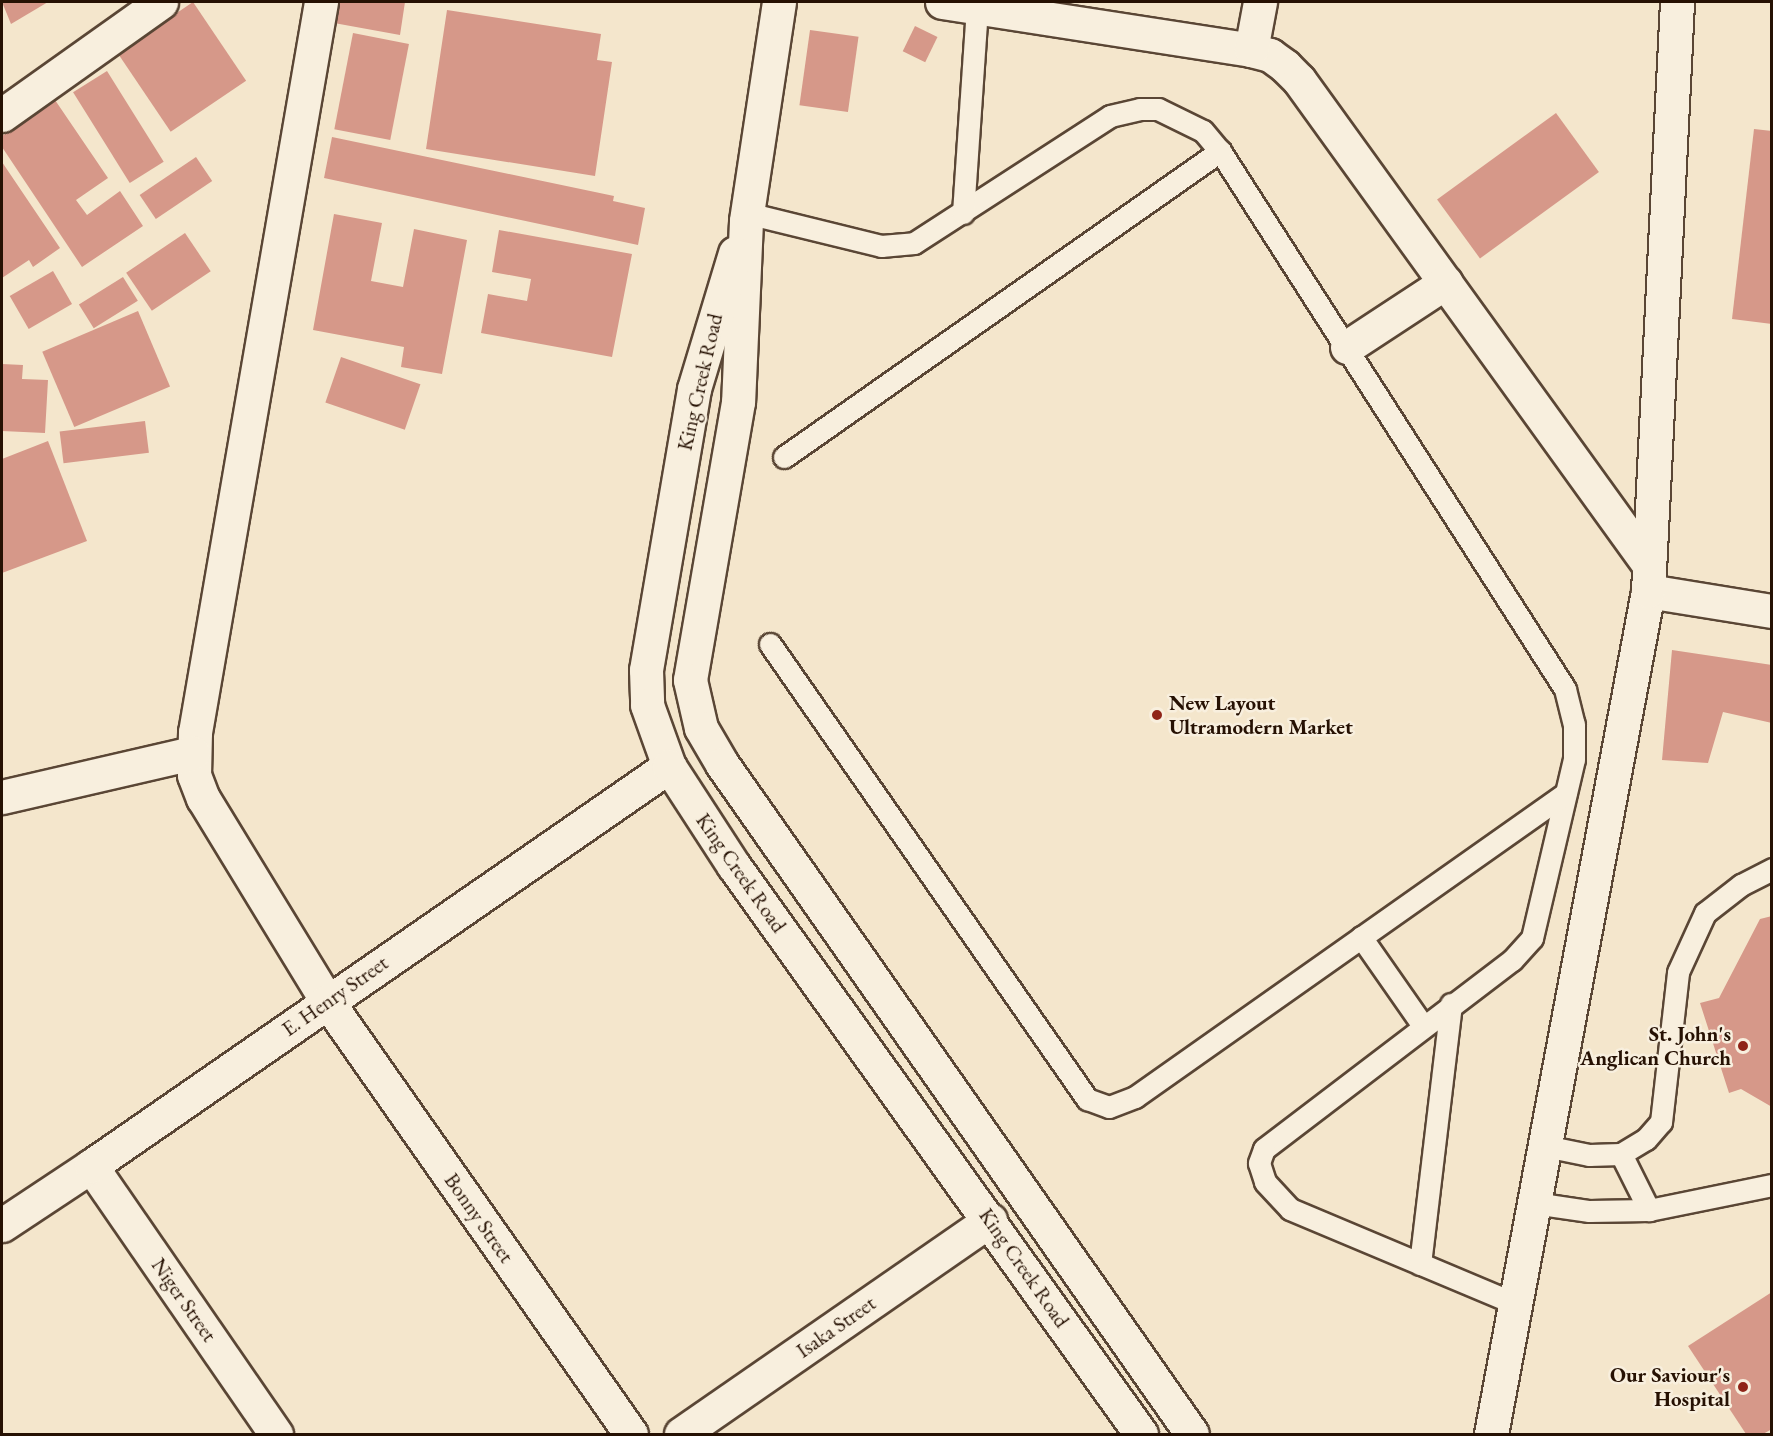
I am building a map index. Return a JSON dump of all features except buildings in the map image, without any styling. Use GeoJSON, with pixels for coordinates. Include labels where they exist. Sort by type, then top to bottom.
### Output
{"type":"FeatureCollection","features":[{"type":"Feature","properties":{"kind":"street"},"geometry":{"type":"LineString","coordinates":[[2,115],[161,2]]}},
{"type":"Feature","properties":{"kind":"street","name":"Bonny Street"},"geometry":{"type":"LineString","coordinates":[[321,2],[193,753],[194,776],[203,798],[327,1001],[631,1434]]}},
{"type":"Feature","properties":{"kind":"street","name":"King Creek Road"},"geometry":{"type":"LineString","coordinates":[[779,2],[747,217],[738,402],[690,680],[701,728],[722,764],[1192,1434]]}},
{"type":"Feature","properties":{"kind":"street"},"geometry":{"type":"LineString","coordinates":[[942,2],[1251,50],[1270,55],[1299,80],[1446,282],[1649,578],[1772,611]]}},
{"type":"Feature","properties":{"kind":"street"},"geometry":{"type":"LineString","coordinates":[[1251,50],[1260,2]]}},
{"type":"Feature","properties":{"kind":"street"},"geometry":{"type":"LineString","coordinates":[[1491,1434],[1649,578],[1677,2]]}},
{"type":"Feature","properties":{"kind":"street","name":"King Creek Road"},"geometry":{"type":"LineString","coordinates":[[747,217],[715,310],[694,389],[648,659],[647,705],[669,766],[734,866],[990,1220],[1141,1434]]}},
{"type":"Feature","properties":{"kind":"street"},"geometry":{"type":"LineString","coordinates":[[1347,347],[1446,282]]}},
{"type":"Feature","properties":{"kind":"street"},"geometry":{"type":"LineString","coordinates":[[2,797],[193,753]]}},
{"type":"Feature","properties":{"kind":"street","name":"E. Henry Street"},"geometry":{"type":"LineString","coordinates":[[2,1225],[92,1166],[669,766]]}},
{"type":"Feature","properties":{"kind":"street","name":"Niger Street"},"geometry":{"type":"LineString","coordinates":[[92,1166],[276,1434]]}},
{"type":"Feature","properties":{"kind":"street","name":"Isaka Street"},"geometry":{"type":"LineString","coordinates":[[681,1434],[990,1220]]}},
{"type":"Feature","properties":{"kind":"lane"},"geometry":{"type":"LineString","coordinates":[[963,213],[977,7]]}},
{"type":"Feature","properties":{"kind":"lane"},"geometry":{"type":"LineString","coordinates":[[747,217],[881,246],[914,243],[1110,116],[1140,109],[1158,108],[1203,131],[1220,151],[1565,689],[1574,724],[1574,759],[1532,938],[1512,960],[1451,1004],[1264,1149],[1259,1163],[1265,1182],[1290,1209],[1516,1304]]}},
{"type":"Feature","properties":{"kind":"lane"},"geometry":{"type":"LineString","coordinates":[[784,457],[1220,151]]}},
{"type":"Feature","properties":{"kind":"lane"},"geometry":{"type":"LineString","coordinates":[[770,644],[1087,1099],[1109,1107],[1135,1097],[1566,793]]}},
{"type":"Feature","properties":{"kind":"lane"},"geometry":{"type":"LineString","coordinates":[[1545,1146],[1589,1155],[1621,1154],[1646,1139],[1661,1122],[1678,972],[1705,913],[1741,885],[1772,869]]}},
{"type":"Feature","properties":{"kind":"lane"},"geometry":{"type":"LineString","coordinates":[[1361,937],[1423,1026]]}},
{"type":"Feature","properties":{"kind":"lane"},"geometry":{"type":"LineString","coordinates":[[1420,1264],[1451,1004]]}},
{"type":"Feature","properties":{"kind":"lane"},"geometry":{"type":"LineString","coordinates":[[1621,1154],[1648,1210]]}},
{"type":"Feature","properties":{"kind":"lane"},"geometry":{"type":"LineString","coordinates":[[1534,1203],[1589,1211],[1648,1210],[1772,1185]]}},
{"type":"Feature","properties":{"kind":"place","name":"New Layout Ultramodern Market"},"geometry":{"type":"Point","coordinates":[1157,715]}},
{"type":"Feature","properties":{"kind":"place","name":"St. John's Anglican Church"},"geometry":{"type":"Point","coordinates":[1743,1046]}},
{"type":"Feature","properties":{"kind":"place","name":"Our Saviour's Hospital"},"geometry":{"type":"Point","coordinates":[1743,1387]}}]}
